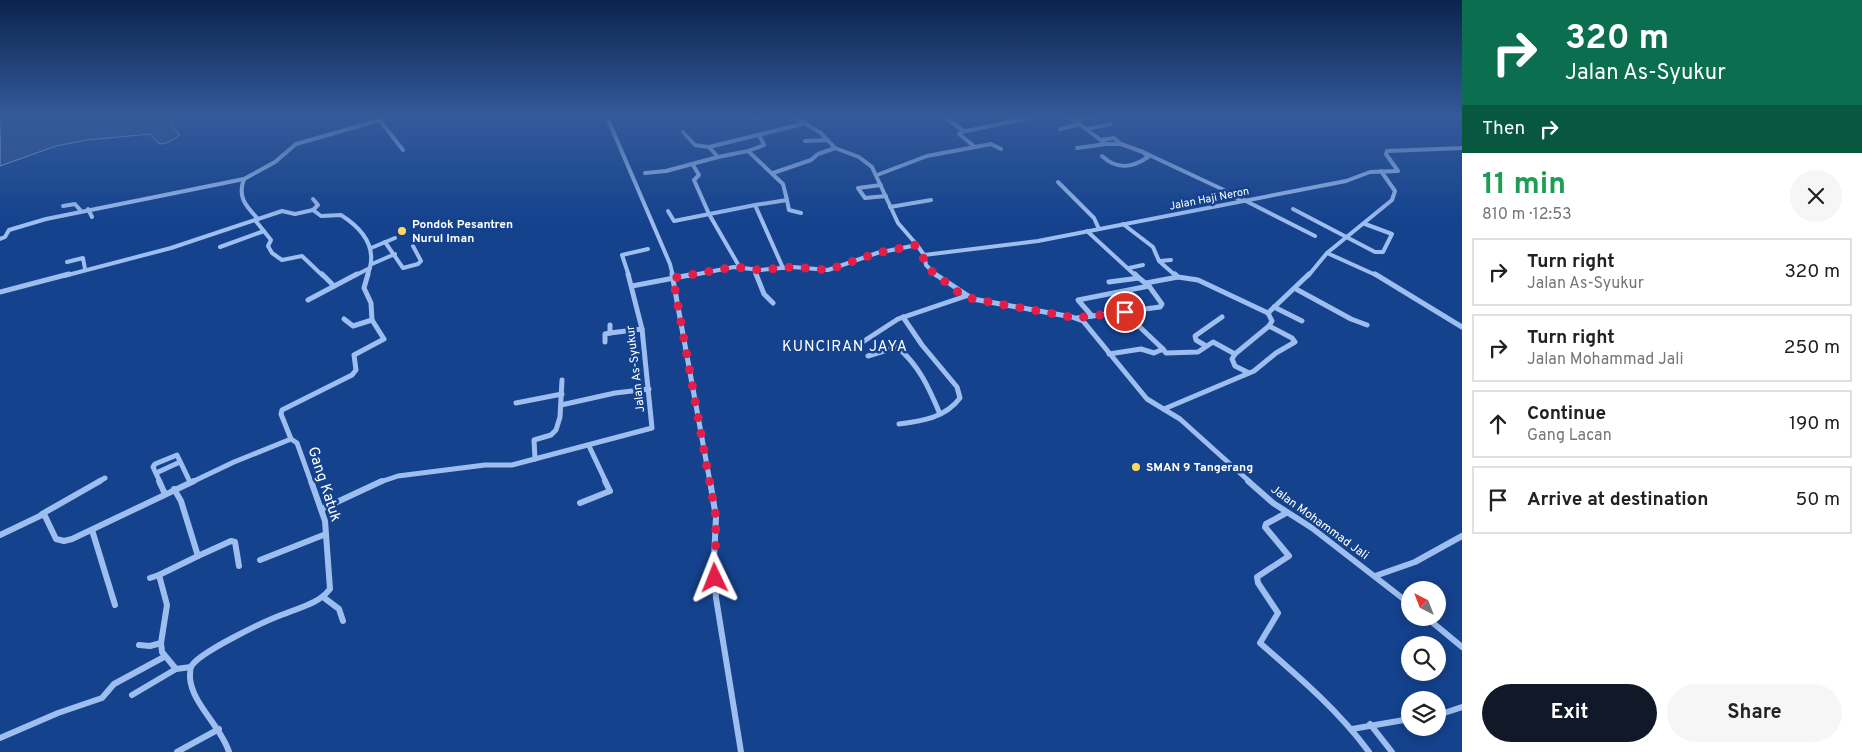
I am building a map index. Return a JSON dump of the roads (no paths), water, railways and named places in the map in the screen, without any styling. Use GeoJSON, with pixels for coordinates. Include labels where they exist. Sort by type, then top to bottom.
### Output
{"type":"FeatureCollection","features":[{"type":"Feature","properties":{"kind":"street"},"geometry":{"type":"LineString","coordinates":[[0,239],[5,237],[9,230],[47,216],[244,179],[275,162],[287,152]]}},
{"type":"Feature","properties":{"kind":"street"},"geometry":{"type":"LineString","coordinates":[[622,152],[670,264],[673,278],[716,517],[714,559],[716,598],[741,752]]}},
{"type":"Feature","properties":{"kind":"street"},"geometry":{"type":"LineString","coordinates":[[714,152],[718,157]]}},
{"type":"Feature","properties":{"kind":"street"},"geometry":{"type":"LineString","coordinates":[[645,173],[693,165],[743,152]]}},
{"type":"Feature","properties":{"kind":"street"},"geometry":{"type":"LineString","coordinates":[[749,152],[783,184],[789,210],[801,213]]}},
{"type":"Feature","properties":{"kind":"street"},"geometry":{"type":"LineString","coordinates":[[773,173],[811,160],[823,152]]}},
{"type":"Feature","properties":{"kind":"street"},"geometry":{"type":"LineString","coordinates":[[845,152],[865,160],[877,175],[898,223],[924,255],[930,270],[966,296],[981,301],[1076,318],[1161,306],[1156,293],[1087,231]]}},
{"type":"Feature","properties":{"kind":"street"},"geometry":{"type":"LineString","coordinates":[[877,175],[927,156],[948,152]]}},
{"type":"Feature","properties":{"kind":"street"},"geometry":{"type":"LineString","coordinates":[[1102,156],[1114,165],[1121,166],[1147,159],[1148,157],[1142,152]]}},
{"type":"Feature","properties":{"kind":"street"},"geometry":{"type":"LineString","coordinates":[[1142,152],[1224,190],[1315,236]]}},
{"type":"Feature","properties":{"kind":"street","name":"Jalan Haji Neron"},"geometry":{"type":"LineString","coordinates":[[924,255],[1038,241],[1346,181],[1366,173],[1399,170],[1386,152]]}},
{"type":"Feature","properties":{"kind":"street"},"geometry":{"type":"LineString","coordinates":[[693,165],[699,175],[694,180],[709,214],[739,266]]}},
{"type":"Feature","properties":{"kind":"street"},"geometry":{"type":"LineString","coordinates":[[1268,313],[1296,289],[1327,253],[1389,204],[1394,196],[1394,191],[1381,171]]}},
{"type":"Feature","properties":{"kind":"street"},"geometry":{"type":"LineString","coordinates":[[244,179],[240,190],[240,197],[271,240],[268,246],[272,253],[282,260],[299,255],[302,256],[334,286]]}},
{"type":"Feature","properties":{"kind":"street"},"geometry":{"type":"LineString","coordinates":[[1058,182],[1094,218],[1100,229]]}},
{"type":"Feature","properties":{"kind":"street"},"geometry":{"type":"LineString","coordinates":[[882,186],[858,188],[866,198],[886,196]]}},
{"type":"Feature","properties":{"kind":"street"},"geometry":{"type":"LineString","coordinates":[[0,292],[170,248],[279,212],[295,214],[313,210],[318,205],[313,199]]}},
{"type":"Feature","properties":{"kind":"street"},"geometry":{"type":"LineString","coordinates":[[668,212],[674,221],[787,200]]}},
{"type":"Feature","properties":{"kind":"street"},"geometry":{"type":"LineString","coordinates":[[890,207],[931,200]]}},
{"type":"Feature","properties":{"kind":"street"},"geometry":{"type":"LineString","coordinates":[[63,206],[75,204],[80,210]]}},
{"type":"Feature","properties":{"kind":"street"},"geometry":{"type":"LineString","coordinates":[[755,205],[784,268]]}},
{"type":"Feature","properties":{"kind":"street"},"geometry":{"type":"LineString","coordinates":[[88,209],[92,217]]}},
{"type":"Feature","properties":{"kind":"street"},"geometry":{"type":"LineString","coordinates":[[1293,209],[1375,252],[1382,252],[1392,234],[1365,224]]}},
{"type":"Feature","properties":{"kind":"street"},"geometry":{"type":"LineString","coordinates":[[292,439],[281,414],[282,410],[355,372],[354,355],[384,339],[372,320],[371,303],[364,288],[371,266],[371,248],[364,233],[343,215],[321,216],[313,210]]}},
{"type":"Feature","properties":{"kind":"street"},"geometry":{"type":"LineString","coordinates":[[1124,224],[1153,247],[1159,261],[1178,277]]}},
{"type":"Feature","properties":{"kind":"street"},"geometry":{"type":"LineString","coordinates":[[220,247],[264,232]]}},
{"type":"Feature","properties":{"kind":"street"},"geometry":{"type":"LineString","coordinates":[[371,248],[395,238]]}},
{"type":"Feature","properties":{"kind":"street"},"geometry":{"type":"LineString","coordinates":[[385,242],[403,268],[422,261],[413,246]]}},
{"type":"Feature","properties":{"kind":"street"},"geometry":{"type":"LineString","coordinates":[[632,286],[739,266],[754,269],[793,267],[828,270],[877,253],[916,245]]}},
{"type":"Feature","properties":{"kind":"street","name":"Jalan As-Syukur"},"geometry":{"type":"LineString","coordinates":[[322,509],[398,476],[485,465],[512,465],[652,428],[642,329],[632,286],[624,268],[622,254],[648,249]]}},
{"type":"Feature","properties":{"kind":"street"},"geometry":{"type":"LineString","coordinates":[[1327,253],[1383,278],[1462,327]]}},
{"type":"Feature","properties":{"kind":"street"},"geometry":{"type":"LineString","coordinates":[[308,300],[395,254]]}},
{"type":"Feature","properties":{"kind":"street"},"geometry":{"type":"LineString","coordinates":[[67,262],[83,258],[85,269]]}},
{"type":"Feature","properties":{"kind":"street"},"geometry":{"type":"LineString","coordinates":[[1159,261],[1171,260]]}},
{"type":"Feature","properties":{"kind":"street"},"geometry":{"type":"LineString","coordinates":[[1129,268],[1143,265]]}},
{"type":"Feature","properties":{"kind":"street"},"geometry":{"type":"LineString","coordinates":[[754,269],[764,294],[772,303]]}},
{"type":"Feature","properties":{"kind":"street"},"geometry":{"type":"LineString","coordinates":[[1092,316],[1078,300],[1178,277],[1198,280],[1268,313],[1272,320],[1269,326],[1235,354],[1232,362],[1249,373]]}},
{"type":"Feature","properties":{"kind":"street"},"geometry":{"type":"LineString","coordinates":[[1109,282],[1139,278]]}},
{"type":"Feature","properties":{"kind":"street"},"geometry":{"type":"LineString","coordinates":[[1296,289],[1351,319],[1367,325]]}},
{"type":"Feature","properties":{"kind":"street"},"geometry":{"type":"LineString","coordinates":[[854,345],[903,317],[966,296]]}},
{"type":"Feature","properties":{"kind":"street"},"geometry":{"type":"LineString","coordinates":[[1274,307],[1302,321]]}},
{"type":"Feature","properties":{"kind":"street"},"geometry":{"type":"LineString","coordinates":[[1125,312],[1166,353],[1196,352],[1213,342],[1235,354]]}},
{"type":"Feature","properties":{"kind":"street"},"geometry":{"type":"LineString","coordinates":[[899,424],[926,420],[940,414],[959,401],[960,395],[957,387],[922,345],[903,317]]}},
{"type":"Feature","properties":{"kind":"street"},"geometry":{"type":"LineString","coordinates":[[1206,346],[1196,340],[1195,336],[1222,317]]}},
{"type":"Feature","properties":{"kind":"street","name":"Jalan Mohammad Jali"},"geometry":{"type":"LineString","coordinates":[[1076,318],[1086,323],[1142,394],[1180,419],[1266,498],[1286,513],[1312,528],[1401,597]]}},
{"type":"Feature","properties":{"kind":"street"},"geometry":{"type":"LineString","coordinates":[[344,319],[353,326],[372,320]]}},
{"type":"Feature","properties":{"kind":"street"},"geometry":{"type":"LineString","coordinates":[[610,325],[610,333]]}},
{"type":"Feature","properties":{"kind":"street"},"geometry":{"type":"LineString","coordinates":[[1164,409],[1249,373],[1295,342],[1292,338],[1269,326]]}},
{"type":"Feature","properties":{"kind":"street"},"geometry":{"type":"LineString","coordinates":[[605,342],[605,334],[642,329]]}},
{"type":"Feature","properties":{"kind":"street"},"geometry":{"type":"LineString","coordinates":[[868,356],[897,347],[908,356],[923,375],[940,414]]}},
{"type":"Feature","properties":{"kind":"street"},"geometry":{"type":"LineString","coordinates":[[1109,354],[1141,349],[1154,352],[1163,349]]}},
{"type":"Feature","properties":{"kind":"street"},"geometry":{"type":"LineString","coordinates":[[535,459],[534,440],[553,435],[557,430],[562,380]]}},
{"type":"Feature","properties":{"kind":"street"},"geometry":{"type":"LineString","coordinates":[[561,405],[615,393],[649,389]]}},
{"type":"Feature","properties":{"kind":"street"},"geometry":{"type":"LineString","coordinates":[[516,403],[562,394]]}},
{"type":"Feature","properties":{"kind":"street","name":"Gang Katuk"},"geometry":{"type":"LineString","coordinates":[[41,514],[46,516],[56,539],[59,541],[72,539],[174,489],[240,459],[292,439],[297,443],[322,509],[331,586],[323,597]]}},
{"type":"Feature","properties":{"kind":"street"},"geometry":{"type":"LineString","coordinates":[[580,503],[610,491],[589,446]]}},
{"type":"Feature","properties":{"kind":"street"},"geometry":{"type":"LineString","coordinates":[[165,494],[153,467],[155,464],[176,455],[190,482]]}},
{"type":"Feature","properties":{"kind":"street"},"geometry":{"type":"LineString","coordinates":[[156,473],[180,462]]}},
{"type":"Feature","properties":{"kind":"street"},"geometry":{"type":"LineString","coordinates":[[0,535],[105,478]]}},
{"type":"Feature","properties":{"kind":"street"},"geometry":{"type":"LineString","coordinates":[[174,489],[181,501],[198,556]]}},
{"type":"Feature","properties":{"kind":"street"},"geometry":{"type":"LineString","coordinates":[[1286,513],[1266,524],[1265,527],[1289,556],[1257,577],[1258,583],[1278,613],[1260,643],[1313,689],[1352,729],[1369,752]]}},
{"type":"Feature","properties":{"kind":"street"},"geometry":{"type":"LineString","coordinates":[[92,530],[115,604]]}},
{"type":"Feature","properties":{"kind":"street"},"geometry":{"type":"LineString","coordinates":[[260,560],[326,534]]}},
{"type":"Feature","properties":{"kind":"street"},"geometry":{"type":"LineString","coordinates":[[1375,576],[1415,562],[1462,536]]}},
{"type":"Feature","properties":{"kind":"street"},"geometry":{"type":"LineString","coordinates":[[150,578],[231,541],[235,542],[239,566]]}},
{"type":"Feature","properties":{"kind":"street"},"geometry":{"type":"LineString","coordinates":[[159,575],[167,605],[161,643],[164,657],[176,669]]}},
{"type":"Feature","properties":{"kind":"street"},"geometry":{"type":"LineString","coordinates":[[132,695],[176,669],[191,666],[204,654],[323,597],[339,609],[343,622]]}},
{"type":"Feature","properties":{"kind":"street"},"geometry":{"type":"LineString","coordinates":[[1437,626],[1462,647]]}},
{"type":"Feature","properties":{"kind":"street"},"geometry":{"type":"LineString","coordinates":[[139,645],[150,646],[161,643]]}},
{"type":"Feature","properties":{"kind":"street"},"geometry":{"type":"LineString","coordinates":[[0,738],[102,698],[114,684],[164,657]]}},
{"type":"Feature","properties":{"kind":"street"},"geometry":{"type":"LineString","coordinates":[[191,666],[190,672],[195,693],[204,710],[219,729],[229,752]]}},
{"type":"Feature","properties":{"kind":"street"},"geometry":{"type":"LineString","coordinates":[[1446,713],[1462,708]]}},
{"type":"Feature","properties":{"kind":"street"},"geometry":{"type":"LineString","coordinates":[[1352,729],[1370,724],[1401,720]]}},
{"type":"Feature","properties":{"kind":"street"},"geometry":{"type":"LineString","coordinates":[[1370,724],[1392,752]]}},
{"type":"Feature","properties":{"kind":"street"},"geometry":{"type":"LineString","coordinates":[[177,752],[219,729]]}},
{"type":"Feature","properties":{"kind":"water"},"geometry":{"type":"Polygon","coordinates":[[[0,152],[39,152],[0,166],[0,152]]]}},
{"type":"Feature","properties":{"kind":"place","name":"Pondok Pesantren Nurul Iman"},"geometry":{"type":"Point","coordinates":[402,231]}},
{"type":"Feature","properties":{"kind":"place","name":"SMAN 9 Tangerang"},"geometry":{"type":"Point","coordinates":[1136,467]}},
{"type":"Feature","properties":{"kind":"district","name":"KUNCIRAN JAYA"},"geometry":{"type":"Point","coordinates":[845,346]}}]}
